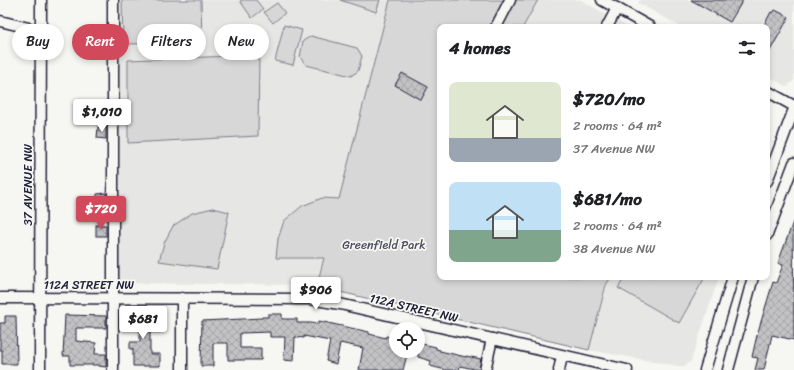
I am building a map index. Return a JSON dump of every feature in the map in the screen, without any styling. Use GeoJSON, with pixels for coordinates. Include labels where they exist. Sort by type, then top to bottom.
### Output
{"type":"FeatureCollection","features":[{"type":"Feature","properties":{"kind":"street","name":"37 AVENUE NW"},"geometry":{"type":"LineString","coordinates":[[41,0],[41,24]]}},
{"type":"Feature","properties":{"kind":"street"},"geometry":{"type":"LineString","coordinates":[[113,0],[113,370]]}},
{"type":"Feature","properties":{"kind":"street"},"geometry":{"type":"LineString","coordinates":[[498,24],[510,0]]}},
{"type":"Feature","properties":{"kind":"street"},"geometry":{"type":"LineString","coordinates":[[602,0],[645,24]]}},
{"type":"Feature","properties":{"kind":"street"},"geometry":{"type":"LineString","coordinates":[[609,24],[617,8]]}},
{"type":"Feature","properties":{"kind":"street"},"geometry":{"type":"LineString","coordinates":[[0,21],[12,24]]}},
{"type":"Feature","properties":{"kind":"street","name":"37 AVENUE NW"},"geometry":{"type":"LineString","coordinates":[[40,370],[41,60]]}},
{"type":"Feature","properties":{"kind":"street"},"geometry":{"type":"LineString","coordinates":[[770,93],[794,106]]}},
{"type":"Feature","properties":{"kind":"street"},"geometry":{"type":"LineString","coordinates":[[770,173],[794,109]]}},
{"type":"Feature","properties":{"kind":"street"},"geometry":{"type":"LineString","coordinates":[[770,227],[794,163]]}},
{"type":"Feature","properties":{"kind":"street"},"geometry":{"type":"LineString","coordinates":[[705,370],[732,280]]}},
{"type":"Feature","properties":{"kind":"street"},"geometry":{"type":"LineString","coordinates":[[728,370],[752,280]]}},
{"type":"Feature","properties":{"kind":"street","name":"112A STREET NW"},"geometry":{"type":"LineString","coordinates":[[0,298],[310,299],[340,304],[627,370]]}},
{"type":"Feature","properties":{"kind":"street"},"geometry":{"type":"LineString","coordinates":[[182,298],[182,370]]}},
{"type":"Feature","properties":{"kind":"street"},"geometry":{"type":"LineString","coordinates":[[485,370],[492,339]]}},
{"type":"Feature","properties":{"kind":"street"},"geometry":{"type":"LineString","coordinates":[[559,370],[562,356]]}},
{"type":"Feature","properties":{"kind":"shaded area"},"geometry":{"type":"Polygon","coordinates":[[[120,0],[390,0],[317,285],[115,283],[119,60],[129,60],[129,24],[120,24],[120,0]]]}},
{"type":"Feature","properties":{"kind":"shaded area"},"geometry":{"type":"Polygon","coordinates":[[[538,0],[581,0],[623,24],[525,24],[538,0]]]}},
{"type":"Feature","properties":{"kind":"shaded area"},"geometry":{"type":"Polygon","coordinates":[[[640,0],[794,0],[794,80],[787,87],[770,77],[770,24],[676,24],[638,3],[640,0]]]}},
{"type":"Feature","properties":{"kind":"shaded area"},"geometry":{"type":"Polygon","coordinates":[[[608,280],[718,280],[691,361],[684,367],[589,350],[608,280]]]}},
{"type":"Feature","properties":{"kind":"green space"},"geometry":{"type":"Polygon","coordinates":[[[122,0],[201,0],[202,24],[137,24],[137,44],[129,44],[129,24],[123,24],[122,0]]]}},
{"type":"Feature","properties":{"kind":"green space"},"geometry":{"type":"Polygon","coordinates":[[[256,0],[263,9],[252,18],[240,1],[256,0]]]}},
{"type":"Feature","properties":{"kind":"green space"},"geometry":{"type":"Polygon","coordinates":[[[340,0],[380,0],[376,12],[340,0]]]}},
{"type":"Feature","properties":{"kind":"green space","name":"Greenfield Park"},"geometry":{"type":"Polygon","coordinates":[[[390,0],[538,0],[525,24],[437,24],[437,280],[609,280],[606,285],[589,350],[340,292],[317,285],[324,258],[276,258],[278,239],[284,221],[302,206],[322,198],[339,199],[390,0]]]}},
{"type":"Feature","properties":{"kind":"green space"},"geometry":{"type":"Polygon","coordinates":[[[277,3],[285,13],[273,23],[264,12],[277,3]]]}},
{"type":"Feature","properties":{"kind":"green space"},"geometry":{"type":"Polygon","coordinates":[[[284,25],[302,30],[293,65],[275,61],[284,25]]]}},
{"type":"Feature","properties":{"kind":"green space"},"geometry":{"type":"Polygon","coordinates":[[[311,36],[357,48],[362,56],[358,71],[351,76],[306,65],[300,57],[303,41],[311,36]]]}},
{"type":"Feature","properties":{"kind":"green space"},"geometry":{"type":"Polygon","coordinates":[[[206,57],[214,57],[214,60],[259,60],[258,136],[128,143],[128,60],[206,60],[206,57]]]}},
{"type":"Feature","properties":{"kind":"green space"},"geometry":{"type":"Polygon","coordinates":[[[213,208],[229,212],[217,269],[159,261],[164,243],[173,226],[192,213],[213,208]]]}},
{"type":"Feature","properties":{"kind":"green space"},"geometry":{"type":"Polygon","coordinates":[[[623,280],[703,280],[679,323],[618,288],[623,280]]]}},
{"type":"Feature","properties":{"kind":"building"},"geometry":{"type":"Polygon","coordinates":[[[691,0],[743,0],[730,22],[691,0]]]}},
{"type":"Feature","properties":{"kind":"building"},"geometry":{"type":"Polygon","coordinates":[[[775,10],[789,17],[770,51],[770,24],[765,24],[771,12],[773,13],[775,10]]]}},
{"type":"Feature","properties":{"kind":"building"},"geometry":{"type":"Polygon","coordinates":[[[402,73],[428,87],[421,100],[395,85],[402,73]]]}},
{"type":"Feature","properties":{"kind":"building"},"geometry":{"type":"Polygon","coordinates":[[[98,127],[106,127],[106,139],[97,138],[98,127]]]}},
{"type":"Feature","properties":{"kind":"building"},"geometry":{"type":"Polygon","coordinates":[[[106,193],[106,205],[97,206],[97,194],[106,193]]]}},
{"type":"Feature","properties":{"kind":"building"},"geometry":{"type":"Polygon","coordinates":[[[793,222],[794,340],[772,335],[764,370],[755,370],[758,358],[752,357],[757,335],[773,282],[776,283],[783,265],[778,263],[793,222]]]}},
{"type":"Feature","properties":{"kind":"building"},"geometry":{"type":"Polygon","coordinates":[[[96,225],[106,225],[106,236],[96,236],[96,225]]]}},
{"type":"Feature","properties":{"kind":"building"},"geometry":{"type":"Polygon","coordinates":[[[268,314],[282,314],[282,319],[297,319],[297,323],[318,324],[319,321],[369,332],[369,334],[386,338],[386,336],[389,337],[389,358],[406,358],[403,370],[359,370],[363,348],[340,343],[336,364],[326,361],[330,341],[304,336],[304,338],[295,337],[294,361],[284,360],[285,337],[270,337],[270,332],[240,333],[240,348],[261,348],[261,360],[228,360],[228,343],[213,343],[213,366],[201,366],[202,321],[268,317],[268,314]]]}},
{"type":"Feature","properties":{"kind":"building"},"geometry":{"type":"Polygon","coordinates":[[[65,315],[106,316],[106,328],[76,328],[76,341],[96,343],[95,354],[106,354],[106,367],[99,365],[70,365],[70,356],[63,356],[65,315]]]}},
{"type":"Feature","properties":{"kind":"building"},"geometry":{"type":"Polygon","coordinates":[[[5,316],[16,316],[17,364],[2,364],[2,350],[0,350],[0,323],[5,323],[5,316]]]}},
{"type":"Feature","properties":{"kind":"building"},"geometry":{"type":"Polygon","coordinates":[[[151,316],[150,318],[160,318],[160,332],[150,332],[150,354],[160,354],[160,366],[133,366],[133,349],[130,349],[130,342],[140,342],[140,327],[120,327],[120,317],[151,316]]]}},
{"type":"Feature","properties":{"kind":"building"},"geometry":{"type":"Polygon","coordinates":[[[425,345],[436,347],[436,349],[440,351],[481,359],[479,370],[460,366],[459,370],[446,370],[430,366],[431,361],[421,358],[425,358],[425,345]]]}}]}
